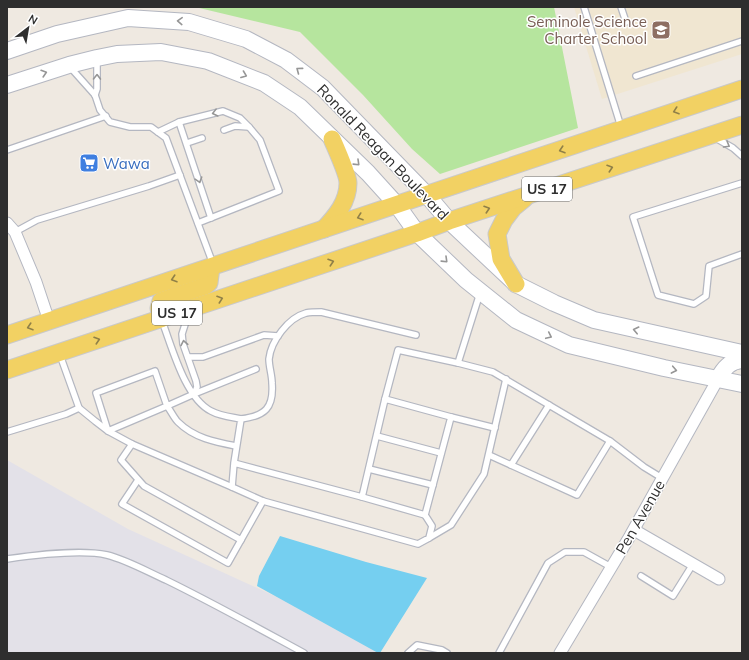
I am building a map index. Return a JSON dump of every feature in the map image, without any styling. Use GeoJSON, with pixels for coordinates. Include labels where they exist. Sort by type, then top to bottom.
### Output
{"type":"FeatureCollection","features":[{"type":"Feature","properties":{"kind":"main road","name":"Ronald Reagan Boulevard"},"geometry":{"type":"LineString","coordinates":[[9,51],[57,34],[134,16],[189,22],[246,39],[286,60],[323,88],[427,195],[450,221],[516,284],[554,303],[594,320],[742,353]]}},
{"type":"Feature","properties":{"kind":"main road","name":"Ronald Reagan Boulevard"},"geometry":{"type":"LineString","coordinates":[[7,84],[97,58],[117,54],[161,52],[208,61],[264,83],[300,107],[397,205],[417,233],[466,280],[516,320],[569,345],[664,368],[742,384]]}},
{"type":"Feature","properties":{"kind":"main road","name":"US 17"},"geometry":{"type":"LineString","coordinates":[[7,335],[742,89]]}},
{"type":"Feature","properties":{"kind":"main road","name":"US 17"},"geometry":{"type":"LineString","coordinates":[[7,370],[450,221],[742,125]]}},
{"type":"Feature","properties":{"kind":"main road"},"geometry":{"type":"LineString","coordinates":[[324,230],[335,218],[342,207],[348,182],[332,140]]}},
{"type":"Feature","properties":{"kind":"main road"},"geometry":{"type":"LineString","coordinates":[[516,284],[501,259],[496,234],[513,208],[527,196]]}},
{"type":"Feature","properties":{"kind":"main road"},"geometry":{"type":"LineString","coordinates":[[161,319],[159,308],[161,301],[205,286],[209,283],[212,267]]}},
{"type":"Feature","properties":{"kind":"main road"},"geometry":{"type":"LineString","coordinates":[[718,379],[723,370],[730,363],[742,360]]}},
{"type":"Feature","properties":{"kind":"street"},"geometry":{"type":"LineString","coordinates":[[7,223],[16,232],[36,282],[49,321]]}},
{"type":"Feature","properties":{"kind":"street","name":"Pen Avenue"},"geometry":{"type":"LineString","coordinates":[[560,653],[634,530],[718,379]]}},
{"type":"Feature","properties":{"kind":"street"},"geometry":{"type":"LineString","coordinates":[[634,530],[719,579]]}},
{"type":"Feature","properties":{"kind":"lane"},"geometry":{"type":"LineString","coordinates":[[584,7],[621,130]]}},
{"type":"Feature","properties":{"kind":"lane"},"geometry":{"type":"LineString","coordinates":[[621,7],[626,22]]}},
{"type":"Feature","properties":{"kind":"lane"},"geometry":{"type":"LineString","coordinates":[[636,76],[742,41]]}},
{"type":"Feature","properties":{"kind":"lane"},"geometry":{"type":"LineString","coordinates":[[94,95],[96,88],[97,58]]}},
{"type":"Feature","properties":{"kind":"lane"},"geometry":{"type":"LineString","coordinates":[[69,65],[94,95],[100,110],[110,122],[130,128],[151,127],[166,138],[198,223],[212,267]]}},
{"type":"Feature","properties":{"kind":"lane"},"geometry":{"type":"LineString","coordinates":[[158,132],[179,122],[223,111],[240,118],[260,140],[279,191],[198,223]]}},
{"type":"Feature","properties":{"kind":"lane"},"geometry":{"type":"LineString","coordinates":[[7,150],[106,116]]}},
{"type":"Feature","properties":{"kind":"lane"},"geometry":{"type":"LineString","coordinates":[[179,122],[211,218]]}},
{"type":"Feature","properties":{"kind":"lane"},"geometry":{"type":"LineString","coordinates":[[224,130],[235,126],[249,127]]}},
{"type":"Feature","properties":{"kind":"lane"},"geometry":{"type":"LineString","coordinates":[[710,135],[733,148],[742,156]]}},
{"type":"Feature","properties":{"kind":"lane"},"geometry":{"type":"LineString","coordinates":[[187,143],[202,138]]}},
{"type":"Feature","properties":{"kind":"lane"},"geometry":{"type":"LineString","coordinates":[[16,232],[37,220],[180,175]]}},
{"type":"Feature","properties":{"kind":"lane"},"geometry":{"type":"LineString","coordinates":[[742,183],[632,217],[658,295],[694,304],[706,296],[709,266],[742,254]]}},
{"type":"Feature","properties":{"kind":"lane"},"geometry":{"type":"LineString","coordinates":[[458,363],[480,292]]}},
{"type":"Feature","properties":{"kind":"lane"},"geometry":{"type":"LineString","coordinates":[[190,309],[182,334],[183,344],[196,381],[197,387],[194,394]]}},
{"type":"Feature","properties":{"kind":"lane"},"geometry":{"type":"LineString","coordinates":[[161,319],[185,382],[202,405],[212,412],[241,419],[262,414],[268,408],[271,399],[272,384],[269,360],[271,349],[278,336],[296,317],[306,313],[321,312],[416,334]]}},
{"type":"Feature","properties":{"kind":"lane"},"geometry":{"type":"LineString","coordinates":[[188,357],[203,357],[264,335],[278,336]]}},
{"type":"Feature","properties":{"kind":"lane"},"geometry":{"type":"LineString","coordinates":[[362,497],[398,350],[493,372],[610,441],[644,467],[662,478]]}},
{"type":"Feature","properties":{"kind":"lane"},"geometry":{"type":"LineString","coordinates":[[60,352],[79,408],[108,432],[132,444],[181,464],[263,501],[418,544],[451,525],[484,474],[506,380]]}},
{"type":"Feature","properties":{"kind":"lane"},"geometry":{"type":"LineString","coordinates":[[108,432],[194,394],[256,369]]}},
{"type":"Feature","properties":{"kind":"lane"},"geometry":{"type":"LineString","coordinates":[[108,432],[96,393],[155,371],[167,406],[177,421],[190,432],[206,440],[236,446]]}},
{"type":"Feature","properties":{"kind":"lane"},"geometry":{"type":"LineString","coordinates":[[385,399],[494,428]]}},
{"type":"Feature","properties":{"kind":"lane"},"geometry":{"type":"LineString","coordinates":[[511,465],[549,405]]}},
{"type":"Feature","properties":{"kind":"lane"},"geometry":{"type":"LineString","coordinates":[[7,432],[66,414],[79,408]]}},
{"type":"Feature","properties":{"kind":"lane"},"geometry":{"type":"LineString","coordinates":[[425,515],[451,417]]}},
{"type":"Feature","properties":{"kind":"lane"},"geometry":{"type":"LineString","coordinates":[[232,487],[236,446],[241,419]]}},
{"type":"Feature","properties":{"kind":"lane"},"geometry":{"type":"LineString","coordinates":[[377,436],[442,453]]}},
{"type":"Feature","properties":{"kind":"lane"},"geometry":{"type":"LineString","coordinates":[[489,455],[577,495],[610,441]]}},
{"type":"Feature","properties":{"kind":"lane"},"geometry":{"type":"LineString","coordinates":[[132,444],[121,460],[144,486],[241,540]]}},
{"type":"Feature","properties":{"kind":"lane"},"geometry":{"type":"LineString","coordinates":[[234,463],[425,515],[432,526],[429,538]]}},
{"type":"Feature","properties":{"kind":"lane"},"geometry":{"type":"LineString","coordinates":[[369,469],[433,485]]}},
{"type":"Feature","properties":{"kind":"lane"},"geometry":{"type":"LineString","coordinates":[[138,480],[122,504],[228,563],[263,501]]}},
{"type":"Feature","properties":{"kind":"lane"},"geometry":{"type":"LineString","coordinates":[[498,653],[548,563],[565,552],[584,552],[611,568]]}},
{"type":"Feature","properties":{"kind":"lane"},"geometry":{"type":"LineString","coordinates":[[7,559],[28,556],[82,553],[107,555],[138,567],[203,598],[304,653]]}},
{"type":"Feature","properties":{"kind":"lane"},"geometry":{"type":"LineString","coordinates":[[641,576],[673,596],[693,564]]}},
{"type":"Feature","properties":{"kind":"lane"},"geometry":{"type":"LineString","coordinates":[[408,653],[417,645],[442,650],[447,653]]}},
{"type":"Feature","properties":{"kind":"shaded area","name":"Seminole Science Charter School"},"geometry":{"type":"Polygon","coordinates":[[[574,7],[742,7],[742,54],[602,99],[574,7]]]}},
{"type":"Feature","properties":{"kind":"shaded area"},"geometry":{"type":"Polygon","coordinates":[[[7,460],[128,529],[277,597],[378,653],[7,653],[7,460]]]}},
{"type":"Feature","properties":{"kind":"green space"},"geometry":{"type":"Polygon","coordinates":[[[195,7],[554,7],[578,128],[440,174],[412,149],[363,95],[300,32],[195,7]]]}},
{"type":"Feature","properties":{"kind":"water"},"geometry":{"type":"Polygon","coordinates":[[[280,536],[366,562],[427,578],[380,653],[257,586],[259,576],[280,536]]]}},
{"type":"Feature","properties":{"kind":"place","name":"Seminole Science Charter School"},"geometry":{"type":"Point","coordinates":[661,30]}},
{"type":"Feature","properties":{"kind":"place","name":"Wawa"},"geometry":{"type":"Point","coordinates":[89,163]}}]}
